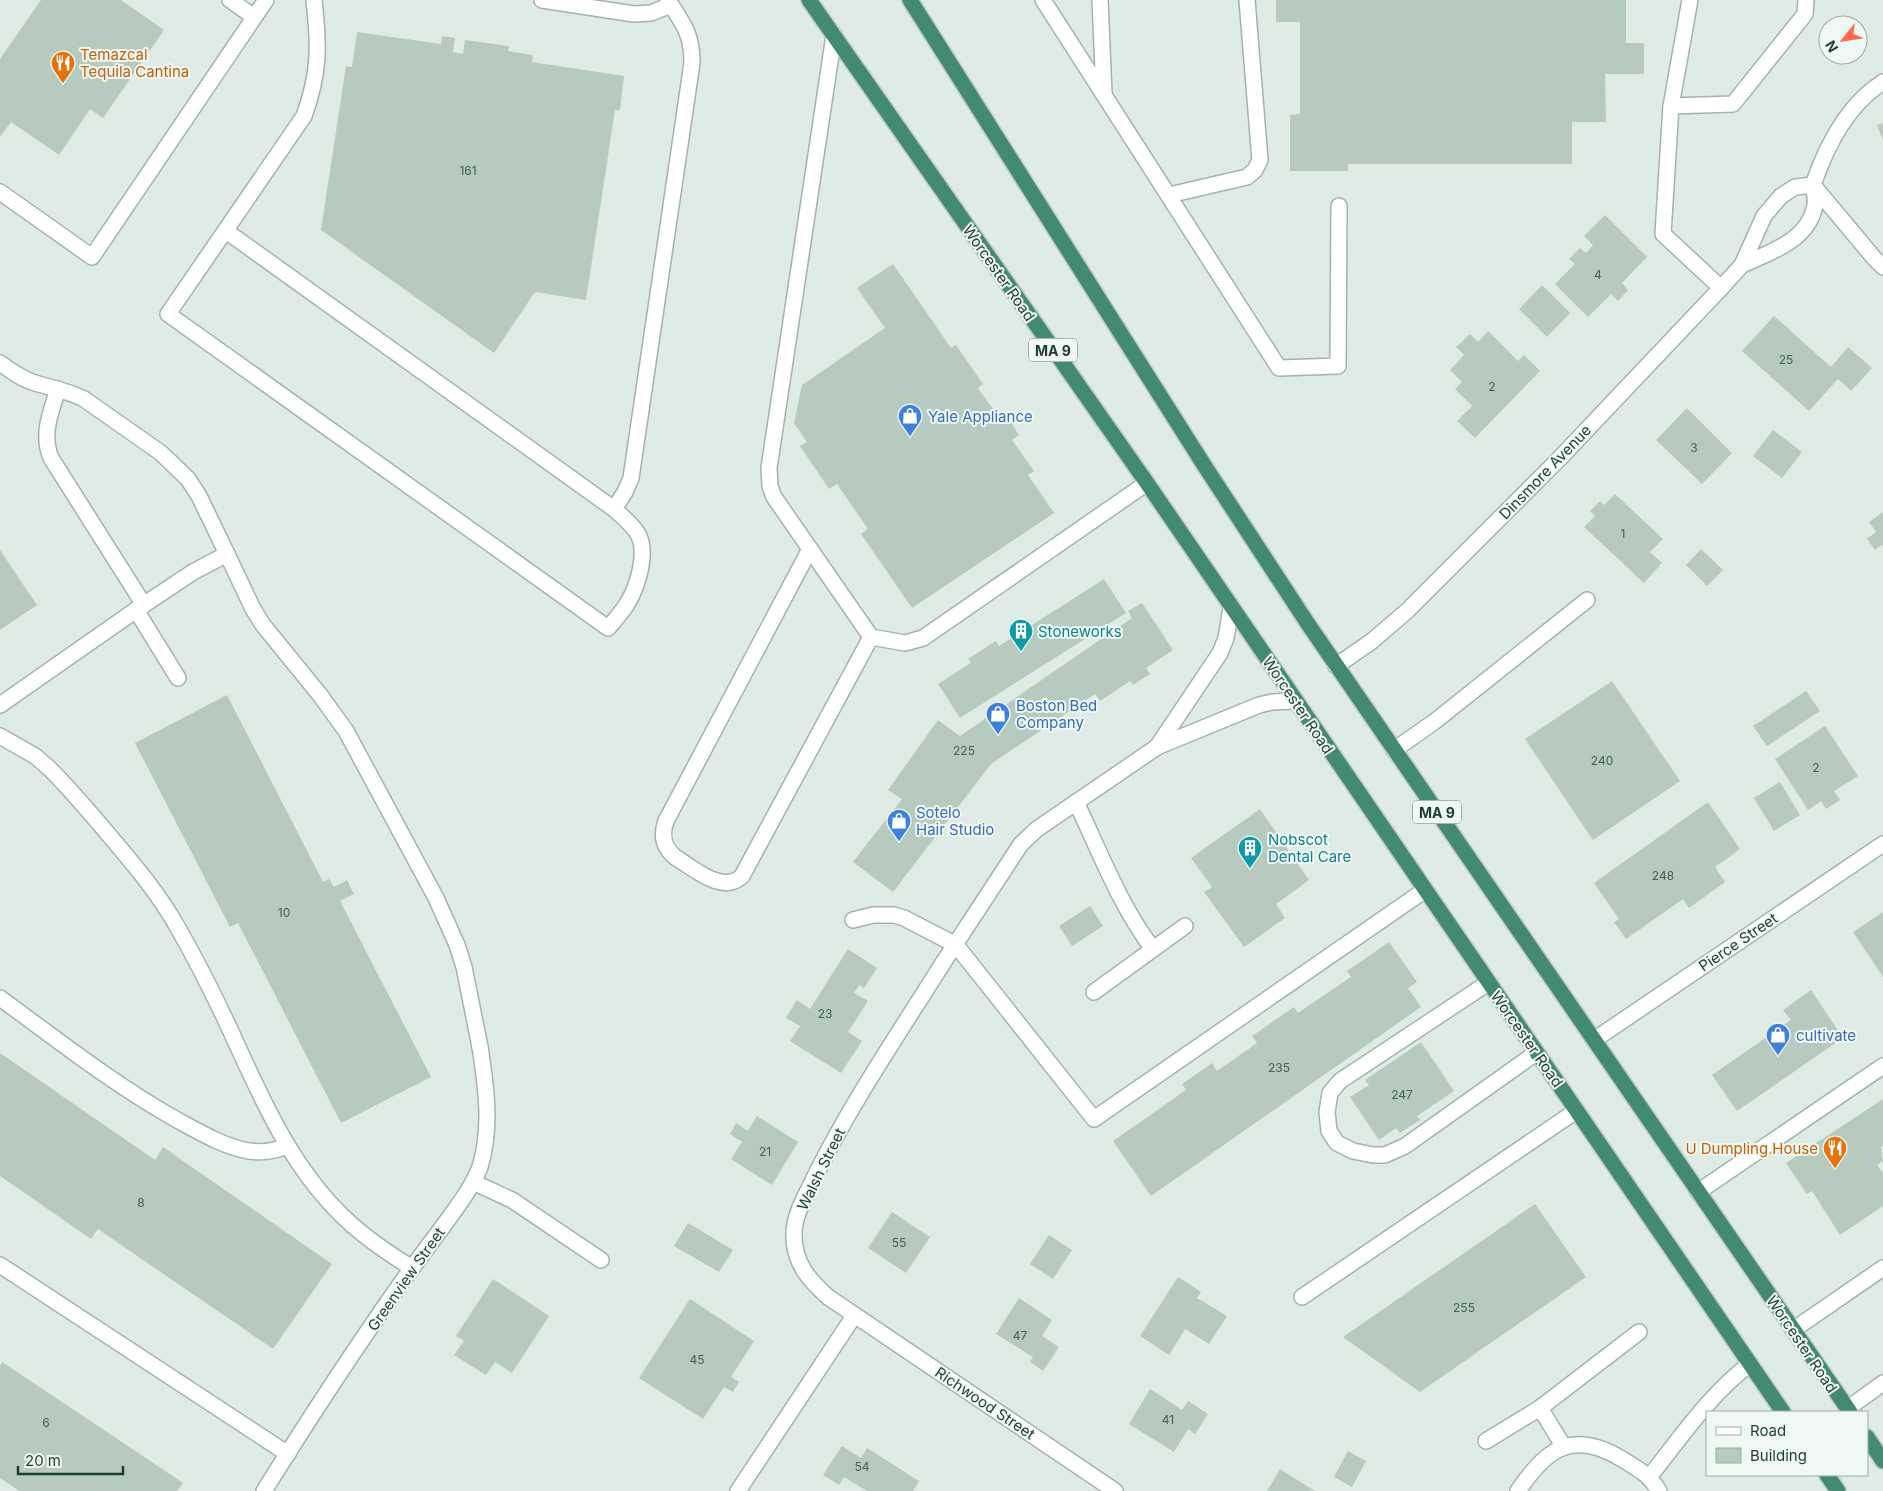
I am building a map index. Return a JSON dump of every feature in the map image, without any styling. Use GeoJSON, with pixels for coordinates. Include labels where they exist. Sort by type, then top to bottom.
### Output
{"type":"FeatureCollection","features":[{"type":"Feature","properties":{"kind":"highway","name":"Worcester Road"},"geometry":{"type":"LineString","coordinates":[[809,0],[1147,483],[1488,983],[1783,1411]]}},
{"type":"Feature","properties":{"kind":"highway","name":"Worcester Road"},"geometry":{"type":"LineString","coordinates":[[910,0],[1224,496],[1336,666],[1848,1410]]}},
{"type":"Feature","properties":{"kind":"highway"},"geometry":{"type":"LineString","coordinates":[[1868,1438],[1883,1461]]}},
{"type":"Feature","properties":{"kind":"highway"},"geometry":{"type":"LineString","coordinates":[[1827,1476],[1838,1491]]}},
{"type":"Feature","properties":{"kind":"street"},"geometry":{"type":"LineString","coordinates":[[230,0],[254,17]]}},
{"type":"Feature","properties":{"kind":"street"},"geometry":{"type":"LineString","coordinates":[[0,192],[92,256],[266,0]]}},
{"type":"Feature","properties":{"kind":"street"},"geometry":{"type":"LineString","coordinates":[[226,231],[614,509],[630,523],[638,534],[642,545],[641,566],[636,585],[628,603],[608,628],[168,314],[304,116],[313,92],[318,60],[314,0]]}},
{"type":"Feature","properties":{"kind":"street"},"geometry":{"type":"LineString","coordinates":[[542,0],[634,14],[652,13],[669,2],[687,31],[692,44],[692,63],[631,478],[614,509]]}},
{"type":"Feature","properties":{"kind":"street"},"geometry":{"type":"LineString","coordinates":[[1043,0],[1279,368],[1338,366],[1339,206]]}},
{"type":"Feature","properties":{"kind":"street"},"geometry":{"type":"LineString","coordinates":[[1100,0],[1104,95]]}},
{"type":"Feature","properties":{"kind":"street"},"geometry":{"type":"LineString","coordinates":[[1169,195],[1247,177],[1255,170],[1260,160],[1247,0]]}},
{"type":"Feature","properties":{"kind":"street"},"geometry":{"type":"LineString","coordinates":[[1690,0],[1672,106],[1663,234],[1721,288]]}},
{"type":"Feature","properties":{"kind":"street"},"geometry":{"type":"LineString","coordinates":[[1672,106],[1733,104],[1805,14],[1806,0]]}},
{"type":"Feature","properties":{"kind":"street"},"geometry":{"type":"LineString","coordinates":[[834,35],[769,468],[770,486],[774,497],[871,637],[905,643],[923,638],[1147,483]]}},
{"type":"Feature","properties":{"kind":"street","name":"Dinsmore Avenue"},"geometry":{"type":"LineString","coordinates":[[1742,265],[1789,243],[1801,232],[1810,220],[1815,203],[1814,185],[1821,163],[1834,135],[1851,112],[1877,85],[1883,82]]}},
{"type":"Feature","properties":{"kind":"street"},"geometry":{"type":"LineString","coordinates":[[1814,185],[1883,267]]}},
{"type":"Feature","properties":{"kind":"street","name":"Dinsmore Avenue"},"geometry":{"type":"LineString","coordinates":[[1336,666],[1378,637],[1414,604],[1559,459],[1721,288],[1742,265],[1764,216],[1781,196],[1795,186],[1814,185]]}},
{"type":"Feature","properties":{"kind":"street","name":"Greenview Street"},"geometry":{"type":"LineString","coordinates":[[0,363],[23,378],[73,393],[97,407],[161,453],[188,480],[199,496],[226,554],[263,625],[320,695],[346,731],[436,898],[457,945],[464,967],[484,1073],[487,1117],[483,1153],[479,1168],[473,1182],[455,1210],[384,1308],[264,1491]]}},
{"type":"Feature","properties":{"kind":"street"},"geometry":{"type":"LineString","coordinates":[[58,389],[46,434],[48,450],[140,607],[178,678]]}},
{"type":"Feature","properties":{"kind":"street"},"geometry":{"type":"LineString","coordinates":[[810,549],[666,821],[663,836],[669,852],[698,871],[722,883],[730,884],[742,876],[871,637]]}},
{"type":"Feature","properties":{"kind":"street"},"geometry":{"type":"LineString","coordinates":[[0,705],[140,607],[226,554]]}},
{"type":"Feature","properties":{"kind":"street"},"geometry":{"type":"LineString","coordinates":[[1394,750],[1434,722],[1587,600]]}},
{"type":"Feature","properties":{"kind":"street"},"geometry":{"type":"LineString","coordinates":[[1157,747],[1220,653],[1228,631],[1231,608]]}},
{"type":"Feature","properties":{"kind":"street"},"geometry":{"type":"LineString","coordinates":[[1157,747],[1259,705],[1272,702],[1295,701]]}},
{"type":"Feature","properties":{"kind":"street"},"geometry":{"type":"LineString","coordinates":[[0,736],[36,756],[50,769],[128,857],[162,902],[177,926],[206,979],[260,1096],[287,1146],[319,1190],[350,1224],[412,1268]]}},
{"type":"Feature","properties":{"kind":"street","name":"Walsh Street"},"geometry":{"type":"LineString","coordinates":[[854,1316],[814,1284],[802,1269],[795,1253],[793,1234],[796,1219],[818,1170],[853,1106],[1021,844],[1037,829],[1157,747]]}},
{"type":"Feature","properties":{"kind":"street"},"geometry":{"type":"LineString","coordinates":[[1076,802],[1128,912],[1139,931],[1153,949]]}},
{"type":"Feature","properties":{"kind":"street","name":"Pierce Street"},"geometry":{"type":"LineString","coordinates":[[1594,1040],[1883,844]]}},
{"type":"Feature","properties":{"kind":"street"},"geometry":{"type":"LineString","coordinates":[[853,920],[872,915],[894,915],[904,918],[956,945],[1094,1119],[1425,890]]}},
{"type":"Feature","properties":{"kind":"street"},"geometry":{"type":"LineString","coordinates":[[1094,992],[1185,926]]}},
{"type":"Feature","properties":{"kind":"street"},"geometry":{"type":"LineString","coordinates":[[1488,983],[1340,1081],[1330,1093],[1327,1112],[1328,1132],[1337,1143],[1352,1151],[1385,1155],[1404,1146],[1536,1053]]}},
{"type":"Feature","properties":{"kind":"street"},"geometry":{"type":"LineString","coordinates":[[0,998],[113,1081],[192,1128],[232,1146],[250,1151],[276,1150],[287,1146]]}},
{"type":"Feature","properties":{"kind":"street"},"geometry":{"type":"LineString","coordinates":[[1698,1192],[1883,1066]]}},
{"type":"Feature","properties":{"kind":"street"},"geometry":{"type":"LineString","coordinates":[[1302,1297],[1576,1111]]}},
{"type":"Feature","properties":{"kind":"street"},"geometry":{"type":"LineString","coordinates":[[473,1182],[512,1200],[601,1260]]}},
{"type":"Feature","properties":{"kind":"street"},"geometry":{"type":"LineString","coordinates":[[0,1265],[288,1454]]}},
{"type":"Feature","properties":{"kind":"street"},"geometry":{"type":"LineString","coordinates":[[1793,1330],[1883,1268]]}},
{"type":"Feature","properties":{"kind":"street"},"geometry":{"type":"LineString","coordinates":[[738,1491],[854,1316]]}},
{"type":"Feature","properties":{"kind":"street","name":"Richwood Street"},"geometry":{"type":"LineString","coordinates":[[854,1316],[1115,1491]]}},
{"type":"Feature","properties":{"kind":"street"},"geometry":{"type":"LineString","coordinates":[[1486,1441],[1540,1408],[1639,1332]]}},
{"type":"Feature","properties":{"kind":"street"},"geometry":{"type":"LineString","coordinates":[[1650,1476],[1707,1404],[1750,1364]]}},
{"type":"Feature","properties":{"kind":"street"},"geometry":{"type":"LineString","coordinates":[[1848,1410],[1883,1383]]}},
{"type":"Feature","properties":{"kind":"street"},"geometry":{"type":"LineString","coordinates":[[1540,1408],[1564,1447]]}},
{"type":"Feature","properties":{"kind":"street"},"geometry":{"type":"LineString","coordinates":[[1518,1491],[1539,1464],[1547,1457],[1564,1447],[1574,1444],[1585,1444],[1601,1448],[1650,1476],[1659,1491]]}},
{"type":"Feature","properties":{"kind":"building","name":"Temazcal Tequila Cantina"},"geometry":{"type":"Polygon","coordinates":[[[41,0],[121,0],[164,30],[103,118],[90,109],[59,155],[11,122],[0,137],[0,59],[41,0]]]}},
{"type":"Feature","properties":{"kind":"building"},"geometry":{"type":"Polygon","coordinates":[[[1276,0],[1626,0],[1626,43],[1644,43],[1644,74],[1605,74],[1606,122],[1572,122],[1572,164],[1348,164],[1348,171],[1290,171],[1290,115],[1300,114],[1300,22],[1276,22],[1276,0]]]}},
{"type":"Feature","properties":{"kind":"building"},"geometry":{"type":"Polygon","coordinates":[[[357,32],[441,44],[442,36],[455,38],[453,52],[463,54],[465,40],[509,46],[508,51],[533,55],[532,62],[624,76],[620,110],[615,110],[586,300],[535,292],[494,353],[321,230],[346,66],[352,67],[357,32]]]}},
{"type":"Feature","properties":{"kind":"building"},"geometry":{"type":"Polygon","coordinates":[[[1883,123],[1883,140],[1877,125],[1883,123]]]}},
{"type":"Feature","properties":{"kind":"building"},"geometry":{"type":"Polygon","coordinates":[[[1605,215],[1647,257],[1622,283],[1628,290],[1618,301],[1611,294],[1588,317],[1555,284],[1575,264],[1569,259],[1580,248],[1586,253],[1593,245],[1584,236],[1605,215]]]}},
{"type":"Feature","properties":{"kind":"building","name":"Yale Appliance"},"geometry":{"type":"Polygon","coordinates":[[[893,264],[951,348],[956,345],[983,384],[978,388],[1002,422],[1008,418],[1019,435],[1012,440],[1034,471],[1028,475],[1054,513],[912,608],[861,534],[868,529],[837,484],[829,489],[800,446],[807,442],[794,423],[802,385],[885,328],[857,288],[893,264]]]}},
{"type":"Feature","properties":{"kind":"building"},"geometry":{"type":"Polygon","coordinates":[[[1542,285],[1570,313],[1547,337],[1519,309],[1542,285]]]}},
{"type":"Feature","properties":{"kind":"building"},"geometry":{"type":"Polygon","coordinates":[[[1774,316],[1831,367],[1848,347],[1872,368],[1851,391],[1838,379],[1809,411],[1742,351],[1774,316]]]}},
{"type":"Feature","properties":{"kind":"building"},"geometry":{"type":"Polygon","coordinates":[[[1488,331],[1518,361],[1524,355],[1540,371],[1475,438],[1457,421],[1472,406],[1455,389],[1462,382],[1450,370],[1464,355],[1456,347],[1470,334],[1478,342],[1488,331]]]}},
{"type":"Feature","properties":{"kind":"building"},"geometry":{"type":"Polygon","coordinates":[[[1687,408],[1732,453],[1702,484],[1656,440],[1687,408]]]}},
{"type":"Feature","properties":{"kind":"building"},"geometry":{"type":"Polygon","coordinates":[[[1773,430],[1802,452],[1782,478],[1753,456],[1773,430]]]}},
{"type":"Feature","properties":{"kind":"building"},"geometry":{"type":"Polygon","coordinates":[[[1615,494],[1663,539],[1650,552],[1662,563],[1644,583],[1584,527],[1595,516],[1590,511],[1600,501],[1604,505],[1615,494]]]}},
{"type":"Feature","properties":{"kind":"building"},"geometry":{"type":"Polygon","coordinates":[[[1883,512],[1883,547],[1881,545],[1875,550],[1867,539],[1876,532],[1869,522],[1883,512]]]}},
{"type":"Feature","properties":{"kind":"building"},"geometry":{"type":"Polygon","coordinates":[[[1701,549],[1723,570],[1707,586],[1686,565],[1701,549]]]}},
{"type":"Feature","properties":{"kind":"building"},"geometry":{"type":"Polygon","coordinates":[[[0,550],[37,605],[0,630],[0,550]]]}},
{"type":"Feature","properties":{"kind":"building","name":"Stoneworks"},"geometry":{"type":"Polygon","coordinates":[[[1104,579],[1126,613],[960,718],[938,684],[971,663],[968,659],[996,641],[999,646],[1104,579]]]}},
{"type":"Feature","properties":{"kind":"building"},"geometry":{"type":"Polygon","coordinates":[[[1142,603],[1173,650],[1146,668],[1150,674],[1133,685],[1130,681],[1100,701],[1095,694],[991,764],[893,892],[853,862],[902,799],[888,790],[938,720],[960,736],[1132,618],[1128,611],[1142,603]]]}},
{"type":"Feature","properties":{"kind":"building"},"geometry":{"type":"Polygon","coordinates":[[[1612,681],[1680,781],[1593,840],[1525,739],[1612,681]]]}},
{"type":"Feature","properties":{"kind":"building"},"geometry":{"type":"Polygon","coordinates":[[[1806,691],[1820,711],[1767,746],[1753,726],[1806,691]]]}},
{"type":"Feature","properties":{"kind":"building"},"geometry":{"type":"Polygon","coordinates":[[[227,695],[323,882],[329,879],[334,887],[347,880],[354,894],[340,901],[431,1077],[341,1123],[238,923],[230,927],[135,743],[227,695]]]}},
{"type":"Feature","properties":{"kind":"building"},"geometry":{"type":"Polygon","coordinates":[[[1825,726],[1858,776],[1834,791],[1840,800],[1826,809],[1821,801],[1808,810],[1775,759],[1825,726]]]}},
{"type":"Feature","properties":{"kind":"building"},"geometry":{"type":"Polygon","coordinates":[[[1780,782],[1800,815],[1774,831],[1754,798],[1780,782]]]}},
{"type":"Feature","properties":{"kind":"building"},"geometry":{"type":"Polygon","coordinates":[[[1708,802],[1740,849],[1715,867],[1725,882],[1689,908],[1683,899],[1626,939],[1614,922],[1619,919],[1594,883],[1708,802]]]}},
{"type":"Feature","properties":{"kind":"building","name":"Nobscot Dental Care"},"geometry":{"type":"Polygon","coordinates":[[[1260,809],[1309,880],[1276,904],[1285,918],[1244,947],[1204,892],[1212,887],[1191,858],[1260,809]]]}},
{"type":"Feature","properties":{"kind":"building"},"geometry":{"type":"Polygon","coordinates":[[[1090,906],[1103,926],[1072,946],[1059,926],[1090,906]]]}},
{"type":"Feature","properties":{"kind":"building"},"geometry":{"type":"Polygon","coordinates":[[[1883,912],[1883,977],[1853,932],[1883,912]]]}},
{"type":"Feature","properties":{"kind":"building"},"geometry":{"type":"Polygon","coordinates":[[[1389,942],[1417,982],[1408,988],[1421,1007],[1151,1196],[1113,1141],[1186,1090],[1182,1084],[1212,1063],[1217,1071],[1257,1043],[1252,1036],[1294,1007],[1298,1013],[1351,977],[1347,971],[1389,942]]]}},
{"type":"Feature","properties":{"kind":"building"},"geometry":{"type":"Polygon","coordinates":[[[848,949],[877,968],[864,988],[859,985],[854,993],[868,1001],[848,1032],[862,1041],[841,1073],[790,1041],[800,1026],[786,1018],[797,1000],[810,1009],[848,949]]]}},
{"type":"Feature","properties":{"kind":"building","name":"cultivate"},"geometry":{"type":"Polygon","coordinates":[[[1811,990],[1843,1038],[1737,1111],[1712,1075],[1791,1020],[1783,1010],[1811,990]]]}},
{"type":"Feature","properties":{"kind":"building"},"geometry":{"type":"Polygon","coordinates":[[[1421,1042],[1454,1091],[1417,1116],[1420,1120],[1400,1133],[1396,1128],[1379,1140],[1350,1097],[1369,1085],[1365,1080],[1421,1042]]]}},
{"type":"Feature","properties":{"kind":"building"},"geometry":{"type":"Polygon","coordinates":[[[0,1053],[155,1160],[163,1147],[332,1264],[273,1349],[98,1229],[91,1239],[0,1176],[0,1053]]]}},
{"type":"Feature","properties":{"kind":"building","name":"U Dumpling House"},"geometry":{"type":"Polygon","coordinates":[[[1883,1099],[1883,1146],[1881,1147],[1883,1161],[1877,1165],[1883,1173],[1883,1206],[1840,1235],[1812,1191],[1807,1194],[1786,1163],[1883,1099]]]}},
{"type":"Feature","properties":{"kind":"building"},"geometry":{"type":"Polygon","coordinates":[[[757,1116],[798,1142],[772,1185],[731,1159],[742,1142],[730,1134],[736,1123],[748,1131],[757,1116]]]}},
{"type":"Feature","properties":{"kind":"building"},"geometry":{"type":"Polygon","coordinates":[[[1535,1204],[1586,1277],[1420,1392],[1343,1337],[1535,1204]]]}},
{"type":"Feature","properties":{"kind":"building"},"geometry":{"type":"Polygon","coordinates":[[[892,1212],[930,1237],[906,1273],[868,1248],[892,1212]]]}},
{"type":"Feature","properties":{"kind":"building"},"geometry":{"type":"Polygon","coordinates":[[[688,1223],[733,1250],[719,1272],[674,1246],[688,1223]]]}},
{"type":"Feature","properties":{"kind":"building"},"geometry":{"type":"Polygon","coordinates":[[[1049,1235],[1072,1250],[1053,1279],[1030,1264],[1049,1235]]]}},
{"type":"Feature","properties":{"kind":"building"},"geometry":{"type":"Polygon","coordinates":[[[1178,1277],[1201,1292],[1197,1298],[1227,1316],[1209,1344],[1185,1329],[1169,1355],[1140,1336],[1178,1277]]]}},
{"type":"Feature","properties":{"kind":"building"},"geometry":{"type":"Polygon","coordinates":[[[493,1279],[549,1316],[512,1373],[495,1362],[486,1375],[454,1355],[464,1341],[456,1336],[493,1279]]]}},
{"type":"Feature","properties":{"kind":"building"},"geometry":{"type":"Polygon","coordinates":[[[1019,1298],[1052,1320],[1042,1336],[1059,1347],[1043,1371],[1030,1362],[1033,1357],[996,1334],[1019,1298]]]}},
{"type":"Feature","properties":{"kind":"building"},"geometry":{"type":"Polygon","coordinates":[[[690,1299],[754,1341],[731,1377],[739,1382],[733,1392],[724,1387],[703,1419],[639,1378],[690,1299]]]}},
{"type":"Feature","properties":{"kind":"building"},"geometry":{"type":"Polygon","coordinates":[[[2,1362],[183,1483],[177,1491],[19,1491],[0,1478],[0,1366],[2,1362]]]}},
{"type":"Feature","properties":{"kind":"building"},"geometry":{"type":"Polygon","coordinates":[[[1150,1389],[1182,1410],[1188,1401],[1208,1414],[1195,1434],[1188,1429],[1174,1452],[1129,1424],[1150,1389]]]}},
{"type":"Feature","properties":{"kind":"building"},"geometry":{"type":"Polygon","coordinates":[[[842,1446],[861,1458],[867,1448],[919,1481],[913,1491],[867,1491],[844,1477],[839,1485],[823,1475],[842,1446]]]}},
{"type":"Feature","properties":{"kind":"building"},"geometry":{"type":"Polygon","coordinates":[[[1348,1451],[1366,1461],[1352,1487],[1334,1477],[1348,1451]]]}},
{"type":"Feature","properties":{"kind":"building"},"geometry":{"type":"Polygon","coordinates":[[[1280,1469],[1315,1491],[1267,1491],[1280,1469]]]}},
{"type":"Feature","properties":{"kind":"place","name":"Temazcal Tequila Cantina"},"geometry":{"type":"Point","coordinates":[63,84]}},
{"type":"Feature","properties":{"kind":"place","name":"Yale Appliance"},"geometry":{"type":"Point","coordinates":[910,437]}},
{"type":"Feature","properties":{"kind":"place","name":"Stoneworks"},"geometry":{"type":"Point","coordinates":[1021,652]}},
{"type":"Feature","properties":{"kind":"place","name":"Boston Bed Company"},"geometry":{"type":"Point","coordinates":[998,735]}},
{"type":"Feature","properties":{"kind":"place","name":"Sotelo Hair Studio"},"geometry":{"type":"Point","coordinates":[899,842]}},
{"type":"Feature","properties":{"kind":"place","name":"Nobscot Dental Care"},"geometry":{"type":"Point","coordinates":[1250,869]}},
{"type":"Feature","properties":{"kind":"place","name":"cultivate"},"geometry":{"type":"Point","coordinates":[1778,1056]}},
{"type":"Feature","properties":{"kind":"place","name":"U Dumpling House"},"geometry":{"type":"Point","coordinates":[1835,1169]}}]}
